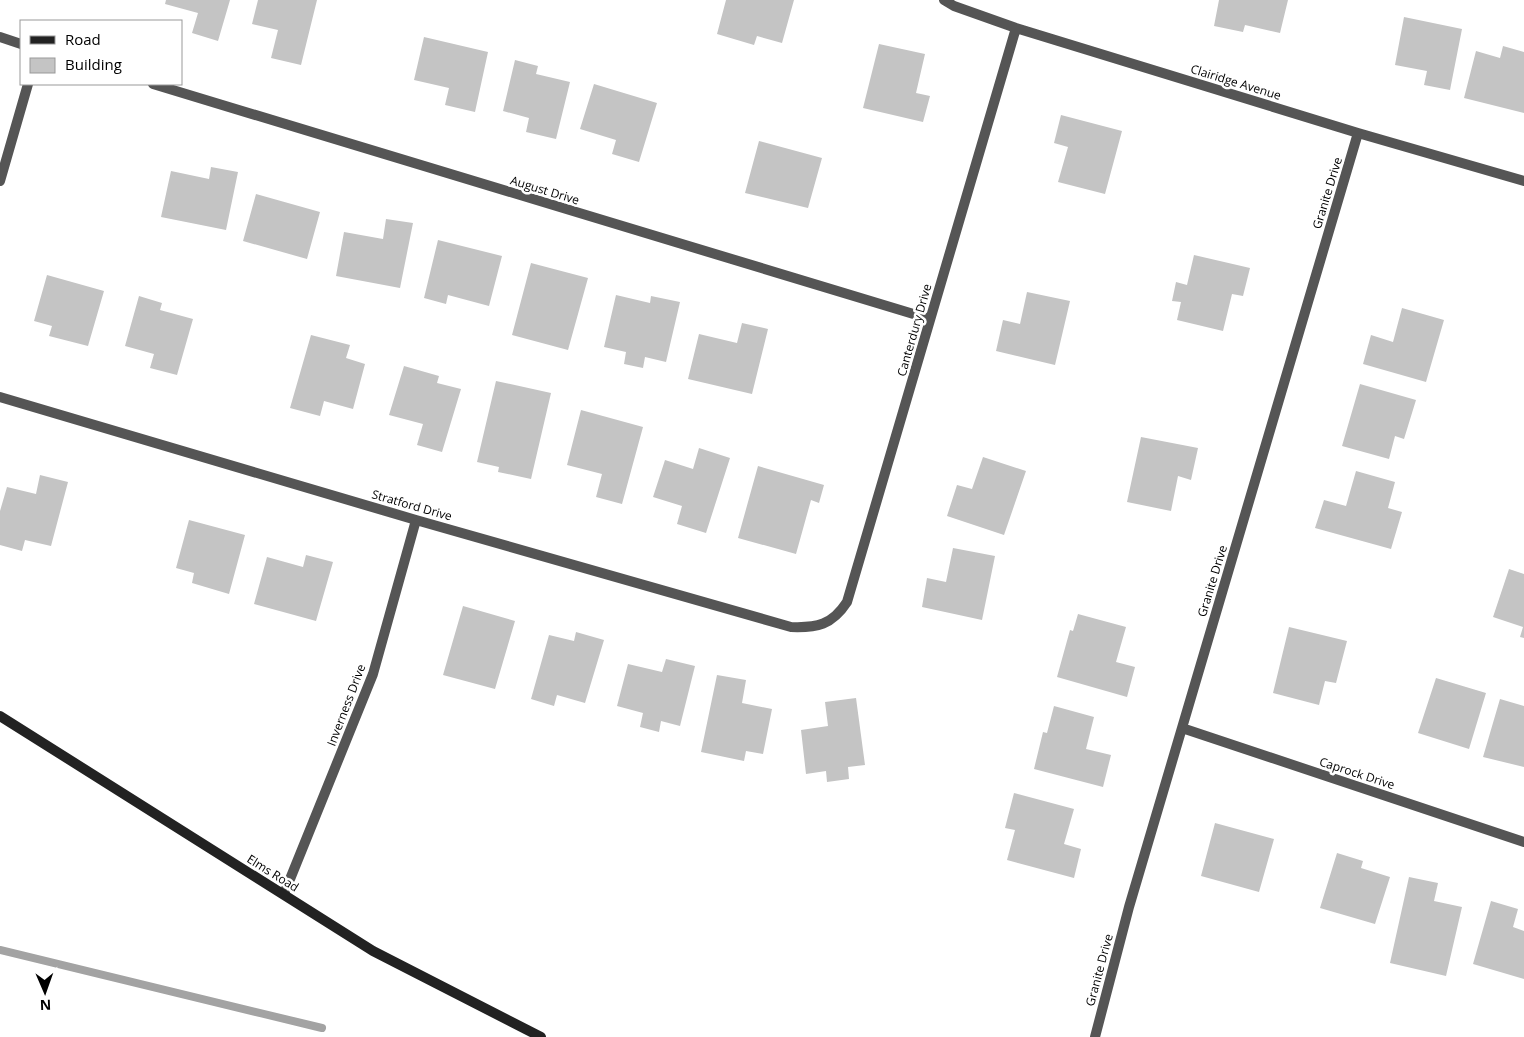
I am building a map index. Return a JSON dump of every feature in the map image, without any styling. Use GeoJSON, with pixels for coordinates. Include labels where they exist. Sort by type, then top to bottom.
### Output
{"type":"FeatureCollection","features":[{"type":"Feature","properties":{"kind":"main road","name":"Elms Road"},"geometry":{"type":"LineString","coordinates":[[0,716],[373,951],[541,1037]]}},
{"type":"Feature","properties":{"kind":"street","name":"Clairidge Avenue"},"geometry":{"type":"LineString","coordinates":[[944,0],[954,6],[1016,28],[1358,133],[1524,181]]}},
{"type":"Feature","properties":{"kind":"street","name":"Canterdury Drive"},"geometry":{"type":"LineString","coordinates":[[818,626],[839,615],[847,602],[1016,28]]}},
{"type":"Feature","properties":{"kind":"street"},"geometry":{"type":"LineString","coordinates":[[0,37],[20,44]]}},
{"type":"Feature","properties":{"kind":"street"},"geometry":{"type":"LineString","coordinates":[[0,181],[28,85]]}},
{"type":"Feature","properties":{"kind":"street","name":"August Drive"},"geometry":{"type":"LineString","coordinates":[[156,85],[930,319]]}},
{"type":"Feature","properties":{"kind":"street","name":"Granite Drive"},"geometry":{"type":"LineString","coordinates":[[1095,1037],[1129,907],[1358,133]]}},
{"type":"Feature","properties":{"kind":"street","name":"Stratford Drive"},"geometry":{"type":"LineString","coordinates":[[0,397],[416,520],[791,627],[818,626]]}},
{"type":"Feature","properties":{"kind":"street","name":"Inverness Drive"},"geometry":{"type":"LineString","coordinates":[[284,894],[373,674],[416,520]]}},
{"type":"Feature","properties":{"kind":"street","name":"Caprock Drive"},"geometry":{"type":"LineString","coordinates":[[1182,728],[1524,842]]}},
{"type":"Feature","properties":{"kind":"building"},"geometry":{"type":"Polygon","coordinates":[[[166,0],[230,0],[218,41],[192,33],[198,13],[165,4],[166,0]]]}},
{"type":"Feature","properties":{"kind":"building"},"geometry":{"type":"Polygon","coordinates":[[[258,0],[317,0],[301,65],[271,58],[278,30],[252,24],[258,0]]]}},
{"type":"Feature","properties":{"kind":"building"},"geometry":{"type":"Polygon","coordinates":[[[726,0],[794,0],[782,43],[757,36],[754,45],[717,34],[726,0]]]}},
{"type":"Feature","properties":{"kind":"building"},"geometry":{"type":"Polygon","coordinates":[[[1219,0],[1288,0],[1280,33],[1245,25],[1243,32],[1214,26],[1219,0]]]}},
{"type":"Feature","properties":{"kind":"building"},"geometry":{"type":"Polygon","coordinates":[[[1404,17],[1462,29],[1450,90],[1424,85],[1427,71],[1395,65],[1404,17]]]}},
{"type":"Feature","properties":{"kind":"building"},"geometry":{"type":"Polygon","coordinates":[[[424,37],[488,52],[475,112],[445,105],[449,88],[414,80],[424,37]]]}},
{"type":"Feature","properties":{"kind":"building"},"geometry":{"type":"Polygon","coordinates":[[[879,44],[925,54],[916,93],[930,96],[923,122],[863,108],[879,44]]]}},
{"type":"Feature","properties":{"kind":"building"},"geometry":{"type":"Polygon","coordinates":[[[1503,46],[1524,52],[1524,113],[1464,98],[1476,51],[1500,58],[1503,46]]]}},
{"type":"Feature","properties":{"kind":"building"},"geometry":{"type":"Polygon","coordinates":[[[515,60],[538,66],[536,74],[570,82],[556,139],[526,132],[529,118],[503,111],[515,60]]]}},
{"type":"Feature","properties":{"kind":"building"},"geometry":{"type":"Polygon","coordinates":[[[594,84],[657,103],[639,162],[612,154],[616,140],[580,129],[594,84]]]}},
{"type":"Feature","properties":{"kind":"building"},"geometry":{"type":"Polygon","coordinates":[[[1061,115],[1122,131],[1105,194],[1058,182],[1068,147],[1054,143],[1061,115]]]}},
{"type":"Feature","properties":{"kind":"building"},"geometry":{"type":"Polygon","coordinates":[[[759,141],[822,158],[808,208],[745,193],[759,141]]]}},
{"type":"Feature","properties":{"kind":"building"},"geometry":{"type":"Polygon","coordinates":[[[211,167],[238,172],[226,230],[161,217],[171,171],[209,179],[211,167]]]}},
{"type":"Feature","properties":{"kind":"building"},"geometry":{"type":"Polygon","coordinates":[[[256,194],[320,212],[307,259],[243,241],[256,194]]]}},
{"type":"Feature","properties":{"kind":"building"},"geometry":{"type":"Polygon","coordinates":[[[386,219],[413,223],[400,288],[336,276],[344,232],[383,239],[386,219]]]}},
{"type":"Feature","properties":{"kind":"building"},"geometry":{"type":"Polygon","coordinates":[[[438,240],[502,256],[489,306],[448,295],[446,304],[424,298],[438,240]]]}},
{"type":"Feature","properties":{"kind":"building"},"geometry":{"type":"Polygon","coordinates":[[[1194,255],[1250,268],[1243,296],[1232,294],[1223,331],[1177,320],[1181,302],[1172,301],[1176,282],[1187,285],[1194,255]]]}},
{"type":"Feature","properties":{"kind":"building"},"geometry":{"type":"Polygon","coordinates":[[[531,263],[588,278],[568,350],[512,335],[531,263]]]}},
{"type":"Feature","properties":{"kind":"building"},"geometry":{"type":"Polygon","coordinates":[[[47,275],[104,291],[88,346],[49,336],[52,326],[34,321],[47,275]]]}},
{"type":"Feature","properties":{"kind":"building"},"geometry":{"type":"Polygon","coordinates":[[[1027,292],[1070,301],[1055,365],[996,351],[1003,320],[1020,324],[1027,292]]]}},
{"type":"Feature","properties":{"kind":"building"},"geometry":{"type":"Polygon","coordinates":[[[616,295],[650,303],[651,296],[680,302],[666,362],[645,357],[643,368],[624,364],[626,352],[604,347],[616,295]]]}},
{"type":"Feature","properties":{"kind":"building"},"geometry":{"type":"Polygon","coordinates":[[[139,296],[162,303],[160,310],[193,319],[177,375],[150,368],[154,354],[125,346],[139,296]]]}},
{"type":"Feature","properties":{"kind":"building"},"geometry":{"type":"Polygon","coordinates":[[[1402,308],[1444,320],[1426,382],[1363,364],[1371,335],[1393,342],[1402,308]]]}},
{"type":"Feature","properties":{"kind":"building"},"geometry":{"type":"Polygon","coordinates":[[[742,323],[768,329],[752,394],[688,379],[699,334],[737,343],[742,323]]]}},
{"type":"Feature","properties":{"kind":"building"},"geometry":{"type":"Polygon","coordinates":[[[311,335],[350,345],[346,358],[365,364],[353,409],[324,401],[320,416],[290,408],[311,335]]]}},
{"type":"Feature","properties":{"kind":"building"},"geometry":{"type":"Polygon","coordinates":[[[404,366],[439,376],[437,383],[461,389],[442,452],[417,445],[423,424],[389,415],[404,366]]]}},
{"type":"Feature","properties":{"kind":"building"},"geometry":{"type":"Polygon","coordinates":[[[496,381],[551,393],[531,479],[498,472],[499,467],[477,462],[496,381]]]}},
{"type":"Feature","properties":{"kind":"building"},"geometry":{"type":"Polygon","coordinates":[[[1360,384],[1416,400],[1404,439],[1395,436],[1389,459],[1342,446],[1360,384]]]}},
{"type":"Feature","properties":{"kind":"building"},"geometry":{"type":"Polygon","coordinates":[[[581,410],[643,427],[622,504],[596,497],[602,474],[567,465],[581,410]]]}},
{"type":"Feature","properties":{"kind":"building"},"geometry":{"type":"Polygon","coordinates":[[[1141,437],[1198,448],[1191,480],[1178,476],[1171,511],[1127,502],[1141,437]]]}},
{"type":"Feature","properties":{"kind":"building"},"geometry":{"type":"Polygon","coordinates":[[[699,448],[730,458],[706,533],[677,524],[682,506],[653,497],[665,460],[693,469],[699,448]]]}},
{"type":"Feature","properties":{"kind":"building"},"geometry":{"type":"Polygon","coordinates":[[[983,457],[1026,471],[1004,535],[947,516],[957,485],[972,489],[983,457]]]}},
{"type":"Feature","properties":{"kind":"building"},"geometry":{"type":"Polygon","coordinates":[[[758,466],[824,485],[819,503],[811,500],[796,554],[738,538],[758,466]]]}},
{"type":"Feature","properties":{"kind":"building"},"geometry":{"type":"Polygon","coordinates":[[[1356,471],[1395,482],[1388,508],[1402,512],[1391,549],[1315,528],[1324,500],[1346,506],[1356,471]]]}},
{"type":"Feature","properties":{"kind":"building"},"geometry":{"type":"Polygon","coordinates":[[[40,475],[68,482],[51,546],[25,540],[22,551],[0,545],[0,511],[7,487],[36,494],[40,475]]]}},
{"type":"Feature","properties":{"kind":"building"},"geometry":{"type":"Polygon","coordinates":[[[189,520],[245,535],[229,594],[192,583],[194,573],[176,568],[189,520]]]}},
{"type":"Feature","properties":{"kind":"building"},"geometry":{"type":"Polygon","coordinates":[[[953,548],[995,556],[982,620],[922,607],[927,578],[946,582],[953,548]]]}},
{"type":"Feature","properties":{"kind":"building"},"geometry":{"type":"Polygon","coordinates":[[[306,555],[333,562],[316,621],[254,604],[267,557],[303,567],[306,555]]]}},
{"type":"Feature","properties":{"kind":"building"},"geometry":{"type":"Polygon","coordinates":[[[1509,569],[1524,574],[1524,638],[1520,637],[1523,627],[1493,617],[1509,569]]]}},
{"type":"Feature","properties":{"kind":"building"},"geometry":{"type":"Polygon","coordinates":[[[463,606],[515,621],[495,689],[443,675],[463,606]]]}},
{"type":"Feature","properties":{"kind":"building"},"geometry":{"type":"Polygon","coordinates":[[[1078,614],[1126,627],[1116,662],[1135,667],[1127,697],[1057,677],[1070,630],[1073,631],[1078,614]]]}},
{"type":"Feature","properties":{"kind":"building"},"geometry":{"type":"Polygon","coordinates":[[[1289,627],[1347,641],[1336,683],[1325,681],[1319,705],[1273,693],[1289,627]]]}},
{"type":"Feature","properties":{"kind":"building"},"geometry":{"type":"Polygon","coordinates":[[[576,632],[604,640],[585,703],[557,695],[554,706],[531,699],[549,635],[574,641],[576,632]]]}},
{"type":"Feature","properties":{"kind":"building"},"geometry":{"type":"Polygon","coordinates":[[[666,659],[695,666],[680,726],[661,721],[659,732],[640,727],[643,713],[617,706],[628,664],[662,672],[666,659]]]}},
{"type":"Feature","properties":{"kind":"building"},"geometry":{"type":"Polygon","coordinates":[[[717,675],[746,680],[742,703],[772,709],[763,754],[746,751],[744,761],[701,752],[717,675]]]}},
{"type":"Feature","properties":{"kind":"building"},"geometry":{"type":"Polygon","coordinates":[[[1436,678],[1486,693],[1469,749],[1418,733],[1436,678]]]}},
{"type":"Feature","properties":{"kind":"building"},"geometry":{"type":"Polygon","coordinates":[[[856,698],[865,765],[848,767],[849,779],[827,782],[826,771],[806,774],[801,730],[828,726],[825,702],[856,698]]]}},
{"type":"Feature","properties":{"kind":"building"},"geometry":{"type":"Polygon","coordinates":[[[1500,699],[1524,706],[1524,767],[1483,757],[1500,699]]]}},
{"type":"Feature","properties":{"kind":"building"},"geometry":{"type":"Polygon","coordinates":[[[1054,706],[1094,717],[1086,749],[1111,755],[1103,787],[1034,769],[1043,732],[1047,733],[1054,706]]]}},
{"type":"Feature","properties":{"kind":"building"},"geometry":{"type":"Polygon","coordinates":[[[1014,793],[1074,809],[1064,844],[1081,849],[1074,878],[1007,860],[1015,830],[1005,828],[1014,793]]]}},
{"type":"Feature","properties":{"kind":"building"},"geometry":{"type":"Polygon","coordinates":[[[1215,823],[1274,839],[1259,892],[1201,876],[1215,823]]]}},
{"type":"Feature","properties":{"kind":"building"},"geometry":{"type":"Polygon","coordinates":[[[1337,853],[1363,861],[1361,868],[1390,877],[1375,924],[1320,908],[1337,853]]]}},
{"type":"Feature","properties":{"kind":"building"},"geometry":{"type":"Polygon","coordinates":[[[1409,877],[1438,883],[1434,901],[1462,907],[1446,976],[1390,963],[1409,877]]]}},
{"type":"Feature","properties":{"kind":"building"},"geometry":{"type":"Polygon","coordinates":[[[1491,901],[1518,909],[1513,927],[1524,931],[1524,979],[1473,964],[1491,901]]]}},
{"type":"Feature","properties":{"kind":"waterway"},"geometry":{"type":"LineString","coordinates":[[0,950],[322,1028]]}}]}
